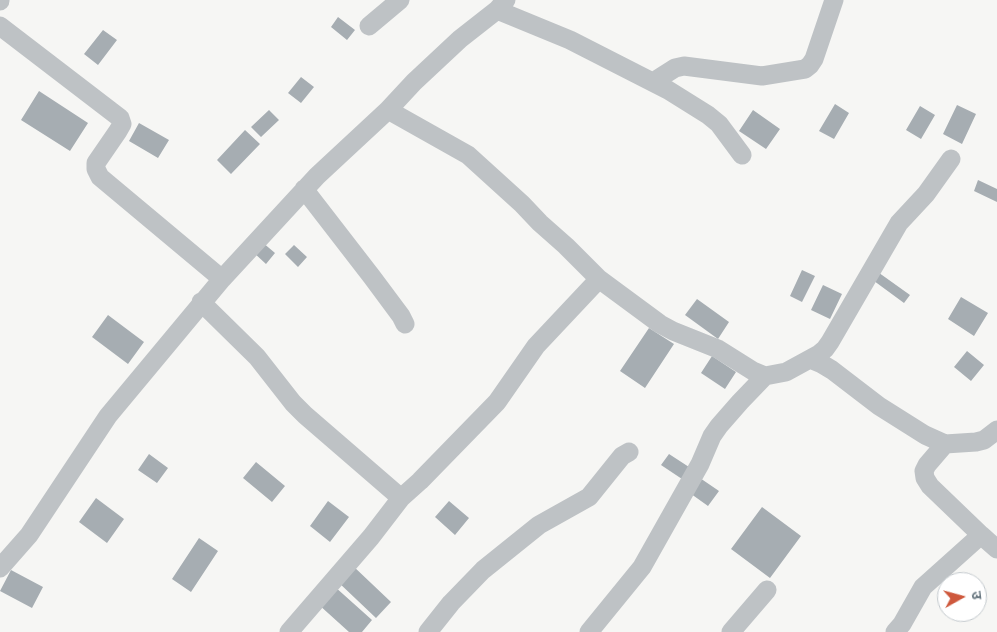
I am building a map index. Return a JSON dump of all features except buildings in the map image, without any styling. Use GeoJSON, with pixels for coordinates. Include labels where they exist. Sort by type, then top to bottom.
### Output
{"type":"FeatureCollection","features":[{"type":"Feature","properties":{"kind":"street"},"geometry":{"type":"LineString","coordinates":[[369,26],[400,0]]}},
{"type":"Feature","properties":{"kind":"street"},"geometry":{"type":"LineString","coordinates":[[654,82],[676,68],[684,66],[762,76],[806,69],[814,59],[834,0]]}},
{"type":"Feature","properties":{"kind":"street"},"geometry":{"type":"LineString","coordinates":[[0,568],[29,534],[108,416],[201,302],[317,176],[460,39],[502,5],[654,82],[708,115],[719,124],[742,155]]}},
{"type":"Feature","properties":{"kind":"street"},"geometry":{"type":"LineString","coordinates":[[0,26],[120,118],[122,124],[96,163],[96,169],[100,178],[222,279]]}},
{"type":"Feature","properties":{"kind":"street"},"geometry":{"type":"LineString","coordinates":[[388,110],[468,155],[522,204],[599,280],[660,324],[672,331],[718,349],[753,371],[765,376],[786,372],[819,354],[830,342],[899,223],[926,194],[951,158]]}},
{"type":"Feature","properties":{"kind":"street"},"geometry":{"type":"LineString","coordinates":[[304,190],[372,277],[405,324]]}},
{"type":"Feature","properties":{"kind":"street"},"geometry":{"type":"LineString","coordinates":[[289,632],[401,498],[497,402],[536,346],[599,280]]}},
{"type":"Feature","properties":{"kind":"street"},"geometry":{"type":"LineString","coordinates":[[201,302],[257,357],[293,403],[305,415],[401,498]]}},
{"type":"Feature","properties":{"kind":"street"},"geometry":{"type":"LineString","coordinates":[[810,359],[827,367],[879,406],[917,430],[945,444],[984,440],[997,430]]}},
{"type":"Feature","properties":{"kind":"street"},"geometry":{"type":"LineString","coordinates":[[589,632],[642,567],[700,464],[712,436],[740,402],[765,376]]}},
{"type":"Feature","properties":{"kind":"street"},"geometry":{"type":"LineString","coordinates":[[945,444],[927,465],[924,472],[925,478],[930,486],[997,549]]}},
{"type":"Feature","properties":{"kind":"street"},"geometry":{"type":"LineString","coordinates":[[428,632],[451,603],[483,570],[538,525],[589,497],[622,456],[629,452]]}},
{"type":"Feature","properties":{"kind":"street"},"geometry":{"type":"LineString","coordinates":[[895,632],[902,624],[923,587],[981,535]]}},
{"type":"Feature","properties":{"kind":"street"},"geometry":{"type":"LineString","coordinates":[[731,632],[767,590]]}}]}
